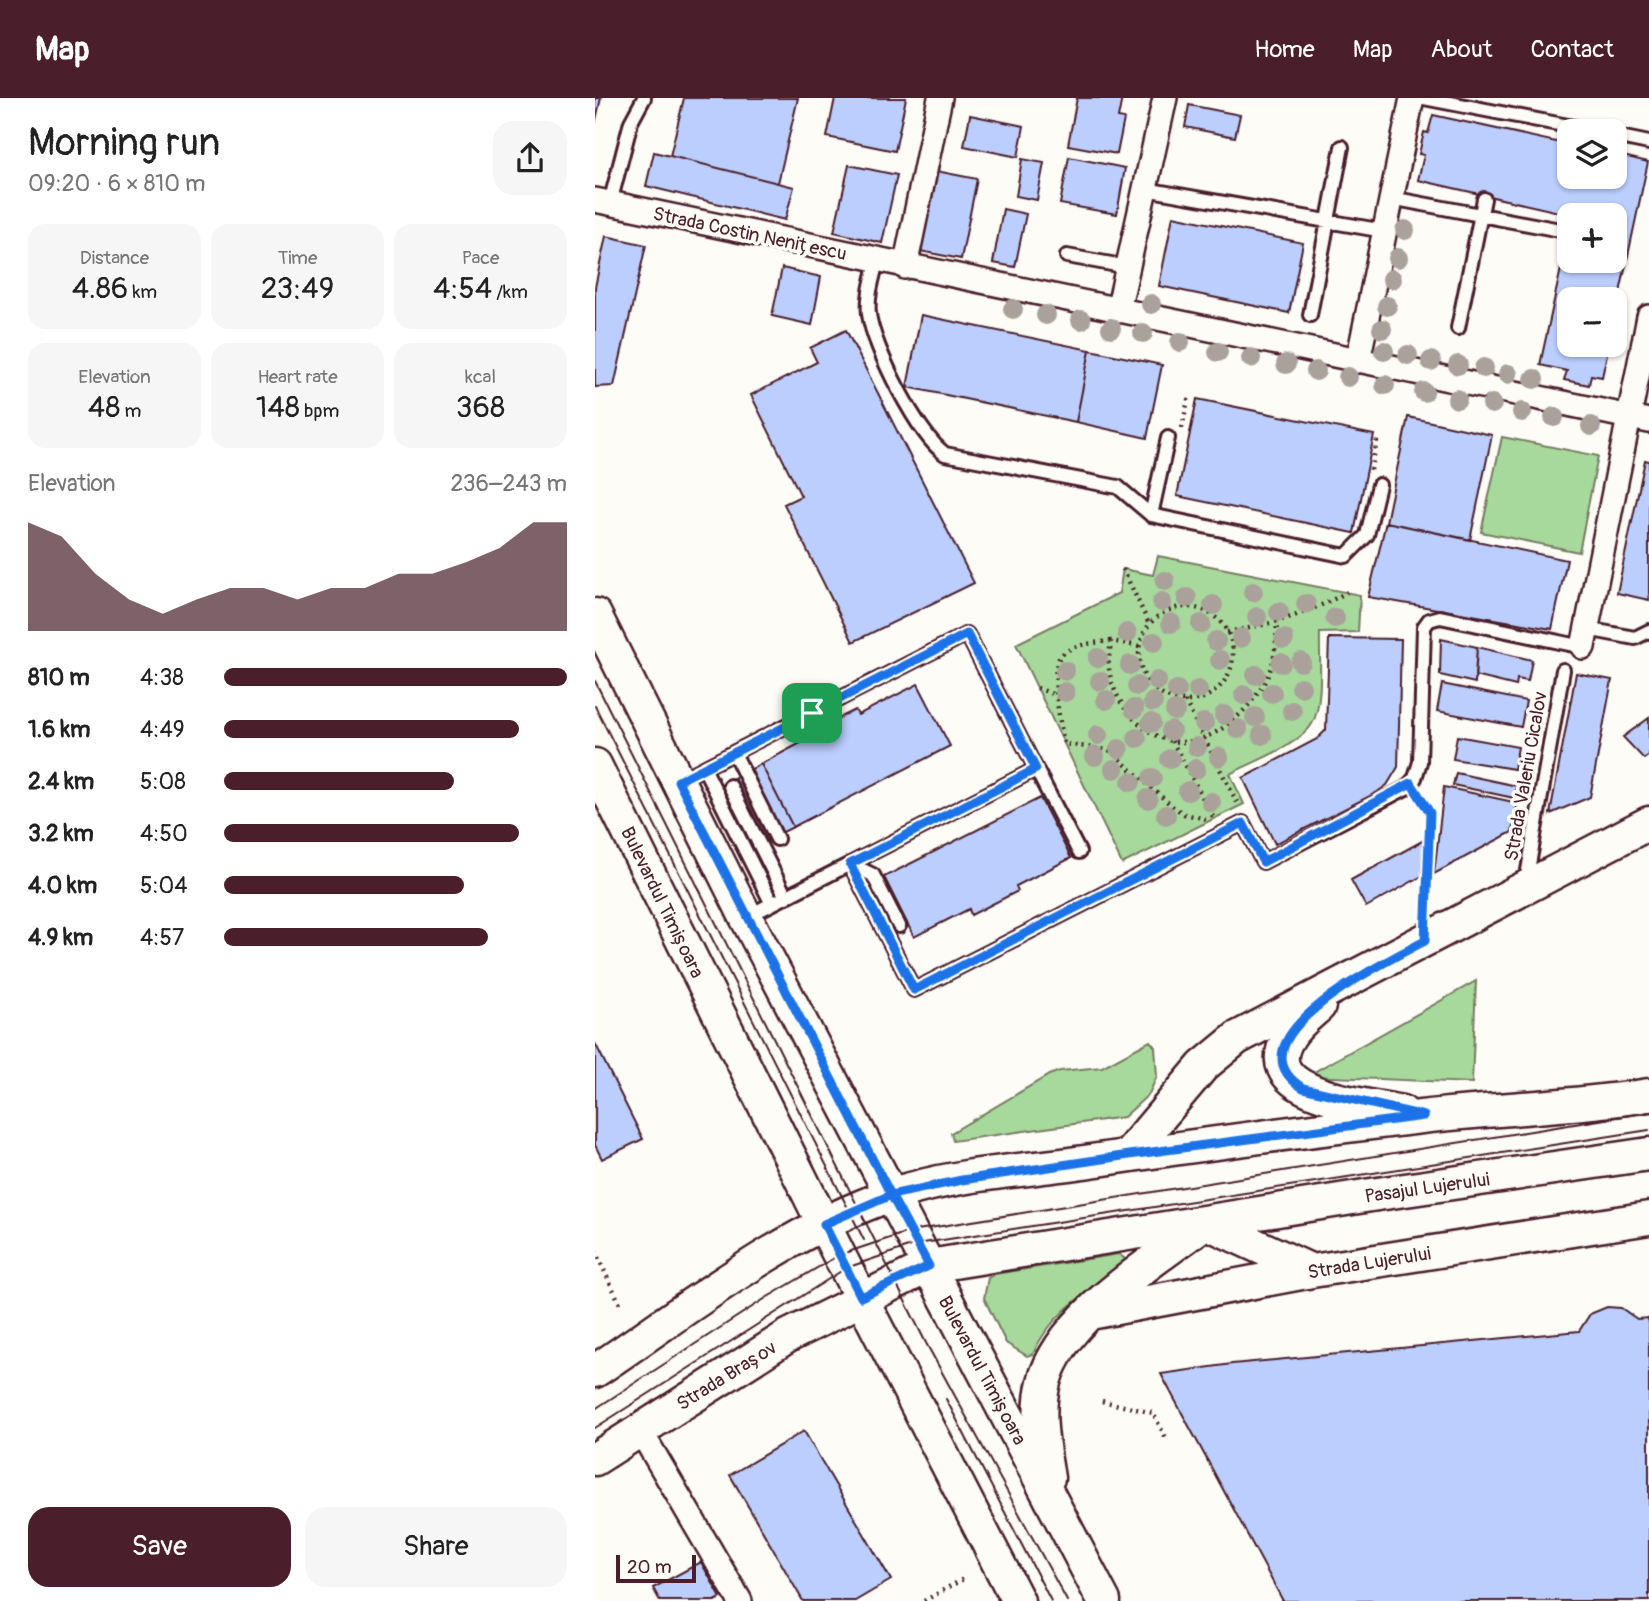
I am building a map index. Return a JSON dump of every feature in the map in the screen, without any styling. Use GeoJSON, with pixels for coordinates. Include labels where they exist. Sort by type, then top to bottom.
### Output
{"type":"FeatureCollection","features":[{"type":"Feature","properties":{"kind":"main road","name":"Bulevardul Timișoara"},"geometry":{"type":"LineString","coordinates":[[595,615],[691,775],[759,911],[891,1195],[1104,1601]]}},
{"type":"Feature","properties":{"kind":"main road","name":"Bulevardul Timișoara"},"geometry":{"type":"LineString","coordinates":[[595,765],[824,1224],[1018,1601]]}},
{"type":"Feature","properties":{"kind":"main road"},"geometry":{"type":"LineString","coordinates":[[1129,1155],[1155,1120],[1218,1052],[1247,1032],[1342,986],[1649,823]]}},
{"type":"Feature","properties":{"kind":"main road"},"geometry":{"type":"LineString","coordinates":[[1342,986],[1289,1036],[1282,1050],[1283,1067],[1291,1081],[1318,1093],[1424,1116]]}},
{"type":"Feature","properties":{"kind":"main road"},"geometry":{"type":"LineString","coordinates":[[595,1371],[748,1268],[824,1224],[891,1195],[962,1180],[1129,1155],[1424,1116],[1597,1103],[1649,1095]]}},
{"type":"Feature","properties":{"kind":"main road","name":"Pasajul Lujerului"},"geometry":{"type":"LineString","coordinates":[[1205,1222],[1649,1154]]}},
{"type":"Feature","properties":{"kind":"main road","name":"Strada Lujerului"},"geometry":{"type":"LineString","coordinates":[[1090,1313],[1312,1271],[1649,1218]]}},
{"type":"Feature","properties":{"kind":"main road"},"geometry":{"type":"LineString","coordinates":[[1053,1503],[1042,1437],[1044,1383],[1061,1343],[1090,1313],[1205,1222]]}},
{"type":"Feature","properties":{"kind":"main road"},"geometry":{"type":"LineString","coordinates":[[861,1297],[929,1266],[1205,1222],[1312,1271]]}},
{"type":"Feature","properties":{"kind":"main road","name":"Strada Brașov"},"geometry":{"type":"LineString","coordinates":[[595,1459],[788,1336],[861,1297]]}},
{"type":"Feature","properties":{"kind":"street"},"geometry":{"type":"LineString","coordinates":[[905,267],[940,98]]}},
{"type":"Feature","properties":{"kind":"street"},"geometry":{"type":"LineString","coordinates":[[1118,311],[1165,98]]}},
{"type":"Feature","properties":{"kind":"street"},"geometry":{"type":"LineString","coordinates":[[1357,360],[1412,98]]}},
{"type":"Feature","properties":{"kind":"street","name":"Strada Costin Nenițescu"},"geometry":{"type":"LineString","coordinates":[[602,202],[1639,419]]}},
{"type":"Feature","properties":{"kind":"street"},"geometry":{"type":"LineString","coordinates":[[1585,638],[1639,419],[1649,317]]}},
{"type":"Feature","properties":{"kind":"street"},"geometry":{"type":"LineString","coordinates":[[640,1430],[740,1601]]}},
{"type":"Feature","properties":{"kind":"lane"},"geometry":{"type":"LineString","coordinates":[[602,202],[631,122],[644,98]]}},
{"type":"Feature","properties":{"kind":"lane"},"geometry":{"type":"LineString","coordinates":[[1424,98],[1557,123]]}},
{"type":"Feature","properties":{"kind":"lane"},"geometry":{"type":"LineString","coordinates":[[1627,138],[1649,143]]}},
{"type":"Feature","properties":{"kind":"lane"},"geometry":{"type":"LineString","coordinates":[[1310,315],[1342,147]]}},
{"type":"Feature","properties":{"kind":"lane"},"geometry":{"type":"LineString","coordinates":[[1143,197],[1384,231]]}},
{"type":"Feature","properties":{"kind":"lane"},"geometry":{"type":"LineString","coordinates":[[1391,198],[1557,229]]}},
{"type":"Feature","properties":{"kind":"lane"},"geometry":{"type":"LineString","coordinates":[[1458,328],[1483,199]]}},
{"type":"Feature","properties":{"kind":"lane"},"geometry":{"type":"LineString","coordinates":[[1067,256],[1128,267]]}},
{"type":"Feature","properties":{"kind":"lane"},"geometry":{"type":"LineString","coordinates":[[877,261],[869,299],[875,337],[916,421],[934,446],[945,454],[1118,487],[1151,515],[1346,556],[1367,535],[1379,485]]}},
{"type":"Feature","properties":{"kind":"lane"},"geometry":{"type":"LineString","coordinates":[[1151,515],[1168,438]]}},
{"type":"Feature","properties":{"kind":"lane"},"geometry":{"type":"LineString","coordinates":[[850,864],[914,990],[1243,823],[1263,862],[1411,783],[1420,762],[1424,627],[1429,620],[1440,617],[1585,638],[1635,638],[1649,631]]}},
{"type":"Feature","properties":{"kind":"lane"},"geometry":{"type":"LineString","coordinates":[[691,775],[967,634],[1079,852]]}},
{"type":"Feature","properties":{"kind":"lane","name":"Strada Valeriu Cicalov"},"geometry":{"type":"LineString","coordinates":[[1524,889],[1563,670]]}},
{"type":"Feature","properties":{"kind":"lane"},"geometry":{"type":"LineString","coordinates":[[734,753],[777,839]]}},
{"type":"Feature","properties":{"kind":"lane"},"geometry":{"type":"LineString","coordinates":[[759,911],[1036,769]]}},
{"type":"Feature","properties":{"kind":"lane"},"geometry":{"type":"LineString","coordinates":[[730,786],[786,897]]}},
{"type":"Feature","properties":{"kind":"lane"},"geometry":{"type":"LineString","coordinates":[[850,864],[873,875],[899,926]]}},
{"type":"Feature","properties":{"kind":"path"},"geometry":{"type":"LineString","coordinates":[[1123,569],[1149,624]]}},
{"type":"Feature","properties":{"kind":"path"},"geometry":{"type":"LineString","coordinates":[[1227,632],[1277,623],[1318,608],[1347,592]]}},
{"type":"Feature","properties":{"kind":"path"},"geometry":{"type":"LineString","coordinates":[[1190,607],[1218,619],[1227,632],[1233,659],[1229,673],[1211,694],[1185,701],[1169,698],[1155,690],[1144,678],[1139,662],[1139,646],[1149,624],[1160,614],[1190,607]]}},
{"type":"Feature","properties":{"kind":"path"},"geometry":{"type":"LineString","coordinates":[[1111,641],[1108,668],[1115,692],[1130,715],[1149,731],[1172,741],[1204,737],[1231,722],[1262,689],[1271,668],[1277,623]]}},
{"type":"Feature","properties":{"kind":"path"},"geometry":{"type":"LineString","coordinates":[[1139,646],[1111,641],[1087,644],[1060,657],[1056,665],[1064,744],[1109,750],[1184,814],[1213,819],[1172,741]]}},
{"type":"Feature","properties":{"kind":"path"},"geometry":{"type":"LineString","coordinates":[[1037,688],[1058,696]]}},
{"type":"Feature","properties":{"kind":"path"},"geometry":{"type":"LineString","coordinates":[[1185,701],[1240,806]]}},
{"type":"Feature","properties":{"kind":"path"},"geometry":{"type":"LineString","coordinates":[[1411,783],[1430,813],[1425,941]]}},
{"type":"Feature","properties":{"kind":"path"},"geometry":{"type":"LineString","coordinates":[[595,1251],[622,1308]]}},
{"type":"Feature","properties":{"kind":"path"},"geometry":{"type":"LineString","coordinates":[[1102,1401],[1153,1413],[1166,1438]]}},
{"type":"Feature","properties":{"kind":"path"},"geometry":{"type":"LineString","coordinates":[[924,1601],[965,1578]]}},
{"type":"Feature","properties":{"kind":"green space"},"geometry":{"type":"Polygon","coordinates":[[[1502,437],[1598,456],[1579,552],[1481,532],[1502,437]]]}},
{"type":"Feature","properties":{"kind":"green space"},"geometry":{"type":"Polygon","coordinates":[[[1158,556],[1360,595],[1358,632],[1320,633],[1320,692],[1312,724],[1287,746],[1230,774],[1244,804],[1122,864],[1016,644],[1119,593],[1123,569],[1153,575],[1158,556]]]}},
{"type":"Feature","properties":{"kind":"green space"},"geometry":{"type":"Polygon","coordinates":[[[1476,981],[1472,1083],[1307,1076],[1476,981]]]}},
{"type":"Feature","properties":{"kind":"green space"},"geometry":{"type":"Polygon","coordinates":[[[1150,1041],[1155,1047],[1157,1076],[1149,1094],[1124,1117],[953,1141],[951,1133],[1049,1075],[1060,1071],[1102,1067],[1150,1041]]]}},
{"type":"Feature","properties":{"kind":"green space"},"geometry":{"type":"Polygon","coordinates":[[[1119,1254],[1125,1259],[1124,1266],[1060,1315],[1033,1354],[1027,1356],[1006,1343],[984,1298],[988,1278],[995,1274],[1119,1254]]]}},
{"type":"Feature","properties":{"kind":"building"},"geometry":{"type":"Polygon","coordinates":[[[595,98],[601,98],[595,124],[595,98]]]}},
{"type":"Feature","properties":{"kind":"building"},"geometry":{"type":"Polygon","coordinates":[[[684,98],[798,98],[778,183],[670,156],[684,98]]]}},
{"type":"Feature","properties":{"kind":"building"},"geometry":{"type":"Polygon","coordinates":[[[835,98],[906,98],[895,151],[827,137],[835,98]]]}},
{"type":"Feature","properties":{"kind":"building"},"geometry":{"type":"Polygon","coordinates":[[[1077,98],[1122,98],[1118,118],[1124,119],[1117,154],[1068,145],[1077,98]]]}},
{"type":"Feature","properties":{"kind":"building"},"geometry":{"type":"Polygon","coordinates":[[[1189,105],[1240,115],[1235,137],[1185,127],[1189,105]]]}},
{"type":"Feature","properties":{"kind":"building"},"geometry":{"type":"Polygon","coordinates":[[[970,115],[1024,126],[1018,157],[964,146],[970,115]]]}},
{"type":"Feature","properties":{"kind":"building"},"geometry":{"type":"Polygon","coordinates":[[[1433,115],[1557,142],[1557,189],[1627,189],[1627,157],[1648,162],[1627,260],[1627,203],[1557,203],[1557,212],[1418,180],[1424,155],[1419,154],[1424,132],[1428,133],[1433,115]]]}},
{"type":"Feature","properties":{"kind":"building"},"geometry":{"type":"Polygon","coordinates":[[[654,152],[794,187],[785,220],[646,186],[654,152]]]}},
{"type":"Feature","properties":{"kind":"building"},"geometry":{"type":"Polygon","coordinates":[[[1069,157],[1125,168],[1117,214],[1060,204],[1069,157]]]}},
{"type":"Feature","properties":{"kind":"building"},"geometry":{"type":"Polygon","coordinates":[[[1022,159],[1044,163],[1037,200],[1016,196],[1022,159]]]}},
{"type":"Feature","properties":{"kind":"building"},"geometry":{"type":"Polygon","coordinates":[[[849,165],[897,175],[882,243],[834,232],[849,165]]]}},
{"type":"Feature","properties":{"kind":"building"},"geometry":{"type":"Polygon","coordinates":[[[936,171],[977,179],[961,259],[920,251],[936,171]]]}},
{"type":"Feature","properties":{"kind":"building"},"geometry":{"type":"Polygon","coordinates":[[[1003,209],[1026,214],[1015,267],[993,263],[1003,209]]]}},
{"type":"Feature","properties":{"kind":"building"},"geometry":{"type":"Polygon","coordinates":[[[1173,216],[1303,243],[1289,313],[1159,286],[1173,216]]]}},
{"type":"Feature","properties":{"kind":"building"},"geometry":{"type":"Polygon","coordinates":[[[606,236],[646,245],[614,386],[595,387],[595,287],[606,236]]]}},
{"type":"Feature","properties":{"kind":"building"},"geometry":{"type":"Polygon","coordinates":[[[782,268],[821,277],[812,325],[772,316],[782,268]]]}},
{"type":"Feature","properties":{"kind":"building"},"geometry":{"type":"Polygon","coordinates":[[[1560,273],[1624,273],[1621,287],[1557,287],[1557,357],[1606,357],[1602,377],[1591,375],[1589,385],[1564,380],[1567,371],[1540,365],[1560,273]]]}},
{"type":"Feature","properties":{"kind":"building"},"geometry":{"type":"Polygon","coordinates":[[[921,315],[1090,350],[1076,422],[907,387],[921,315]]]}},
{"type":"Feature","properties":{"kind":"building"},"geometry":{"type":"Polygon","coordinates":[[[846,330],[974,583],[853,642],[784,504],[801,496],[751,395],[817,362],[810,348],[846,330]]]}},
{"type":"Feature","properties":{"kind":"building"},"geometry":{"type":"Polygon","coordinates":[[[1090,350],[1162,365],[1147,438],[1076,422],[1090,350]]]}},
{"type":"Feature","properties":{"kind":"building"},"geometry":{"type":"Polygon","coordinates":[[[1197,399],[1374,435],[1354,533],[1177,496],[1197,399]]]}},
{"type":"Feature","properties":{"kind":"building"},"geometry":{"type":"Polygon","coordinates":[[[1408,417],[1492,435],[1470,540],[1386,522],[1408,417]]]}},
{"type":"Feature","properties":{"kind":"building"},"geometry":{"type":"Polygon","coordinates":[[[1645,460],[1649,461],[1649,600],[1617,593],[1645,460]]]}},
{"type":"Feature","properties":{"kind":"building"},"geometry":{"type":"Polygon","coordinates":[[[1386,522],[1567,560],[1552,629],[1368,597],[1386,522]]]}},
{"type":"Feature","properties":{"kind":"building"},"geometry":{"type":"Polygon","coordinates":[[[1329,638],[1401,639],[1398,767],[1387,785],[1376,793],[1275,844],[1243,778],[1317,739],[1326,730],[1329,638]]]}},
{"type":"Feature","properties":{"kind":"building"},"geometry":{"type":"Polygon","coordinates":[[[1441,639],[1477,647],[1475,683],[1440,675],[1441,639]]]}},
{"type":"Feature","properties":{"kind":"building"},"geometry":{"type":"Polygon","coordinates":[[[1477,647],[1532,660],[1528,681],[1517,679],[1516,686],[1475,676],[1477,647]]]}},
{"type":"Feature","properties":{"kind":"building"},"geometry":{"type":"Polygon","coordinates":[[[1576,673],[1612,680],[1590,797],[1550,814],[1576,673]]]}},
{"type":"Feature","properties":{"kind":"building"},"geometry":{"type":"Polygon","coordinates":[[[918,684],[950,746],[793,827],[761,764],[816,735],[813,731],[855,710],[858,715],[918,684]]]}},
{"type":"Feature","properties":{"kind":"building"},"geometry":{"type":"Polygon","coordinates":[[[1442,684],[1526,701],[1521,727],[1437,711],[1442,684]]]}},
{"type":"Feature","properties":{"kind":"building"},"geometry":{"type":"Polygon","coordinates":[[[1649,718],[1649,755],[1644,759],[1623,737],[1649,718]]]}},
{"type":"Feature","properties":{"kind":"building"},"geometry":{"type":"Polygon","coordinates":[[[1457,736],[1518,747],[1514,769],[1453,759],[1457,736]]]}},
{"type":"Feature","properties":{"kind":"building"},"geometry":{"type":"Polygon","coordinates":[[[761,764],[793,827],[751,848],[718,786],[761,764]]]}},
{"type":"Feature","properties":{"kind":"building"},"geometry":{"type":"Polygon","coordinates":[[[1456,773],[1517,786],[1514,798],[1453,785],[1456,773]]]}},
{"type":"Feature","properties":{"kind":"building"},"geometry":{"type":"Polygon","coordinates":[[[1444,787],[1518,803],[1512,832],[1434,874],[1444,787]]]}},
{"type":"Feature","properties":{"kind":"building"},"geometry":{"type":"Polygon","coordinates":[[[1040,798],[1071,858],[1016,886],[1018,891],[971,915],[969,909],[914,937],[884,877],[1040,798]]]}},
{"type":"Feature","properties":{"kind":"building"},"geometry":{"type":"Polygon","coordinates":[[[1424,840],[1422,876],[1366,907],[1351,880],[1424,840]]]}},
{"type":"Feature","properties":{"kind":"building"},"geometry":{"type":"Polygon","coordinates":[[[595,1043],[643,1139],[602,1159],[595,1145],[595,1043]]]}},
{"type":"Feature","properties":{"kind":"building"},"geometry":{"type":"Polygon","coordinates":[[[1607,1307],[1621,1308],[1637,1319],[1648,1318],[1649,1323],[1649,1601],[1283,1601],[1161,1374],[1232,1364],[1579,1331],[1590,1314],[1607,1307]]]}},
{"type":"Feature","properties":{"kind":"building"},"geometry":{"type":"Polygon","coordinates":[[[804,1431],[891,1580],[855,1601],[803,1601],[730,1475],[804,1431]]]}},
{"type":"Feature","properties":{"kind":"building"},"geometry":{"type":"Polygon","coordinates":[[[701,1562],[721,1598],[715,1601],[660,1601],[653,1588],[701,1562]]]}},
{"type":"Feature","properties":{"kind":"tram line"},"geometry":{"type":"LineString","coordinates":[[595,681],[926,1343],[1067,1601]]}},
{"type":"Feature","properties":{"kind":"tram line"},"geometry":{"type":"LineString","coordinates":[[595,706],[864,1240]]}},
{"type":"Feature","properties":{"kind":"tram line"},"geometry":{"type":"LineString","coordinates":[[595,1409],[766,1298],[839,1255],[911,1231],[1649,1112]]}},
{"type":"Feature","properties":{"kind":"tram line"},"geometry":{"type":"LineString","coordinates":[[595,1428],[846,1268],[917,1244],[1649,1130]]}},
{"type":"Feature","properties":{"kind":"tram line"},"geometry":{"type":"LineString","coordinates":[[946,1399],[1051,1601]]}},
{"type":"Feature","properties":{"kind":"route"},"geometry":{"type":"LineString","coordinates":[[812,713],[678,781],[891,1195],[824,1224],[861,1297],[929,1266],[891,1195],[926,1186],[1129,1155],[1424,1116],[1303,1088],[1291,1081],[1283,1067],[1282,1050],[1289,1036],[1302,1022],[1342,986],[1425,941],[1430,813],[1411,783],[1399,792],[1263,862],[1243,823],[914,990],[850,864],[1036,769],[967,634],[812,713]]}}]}
